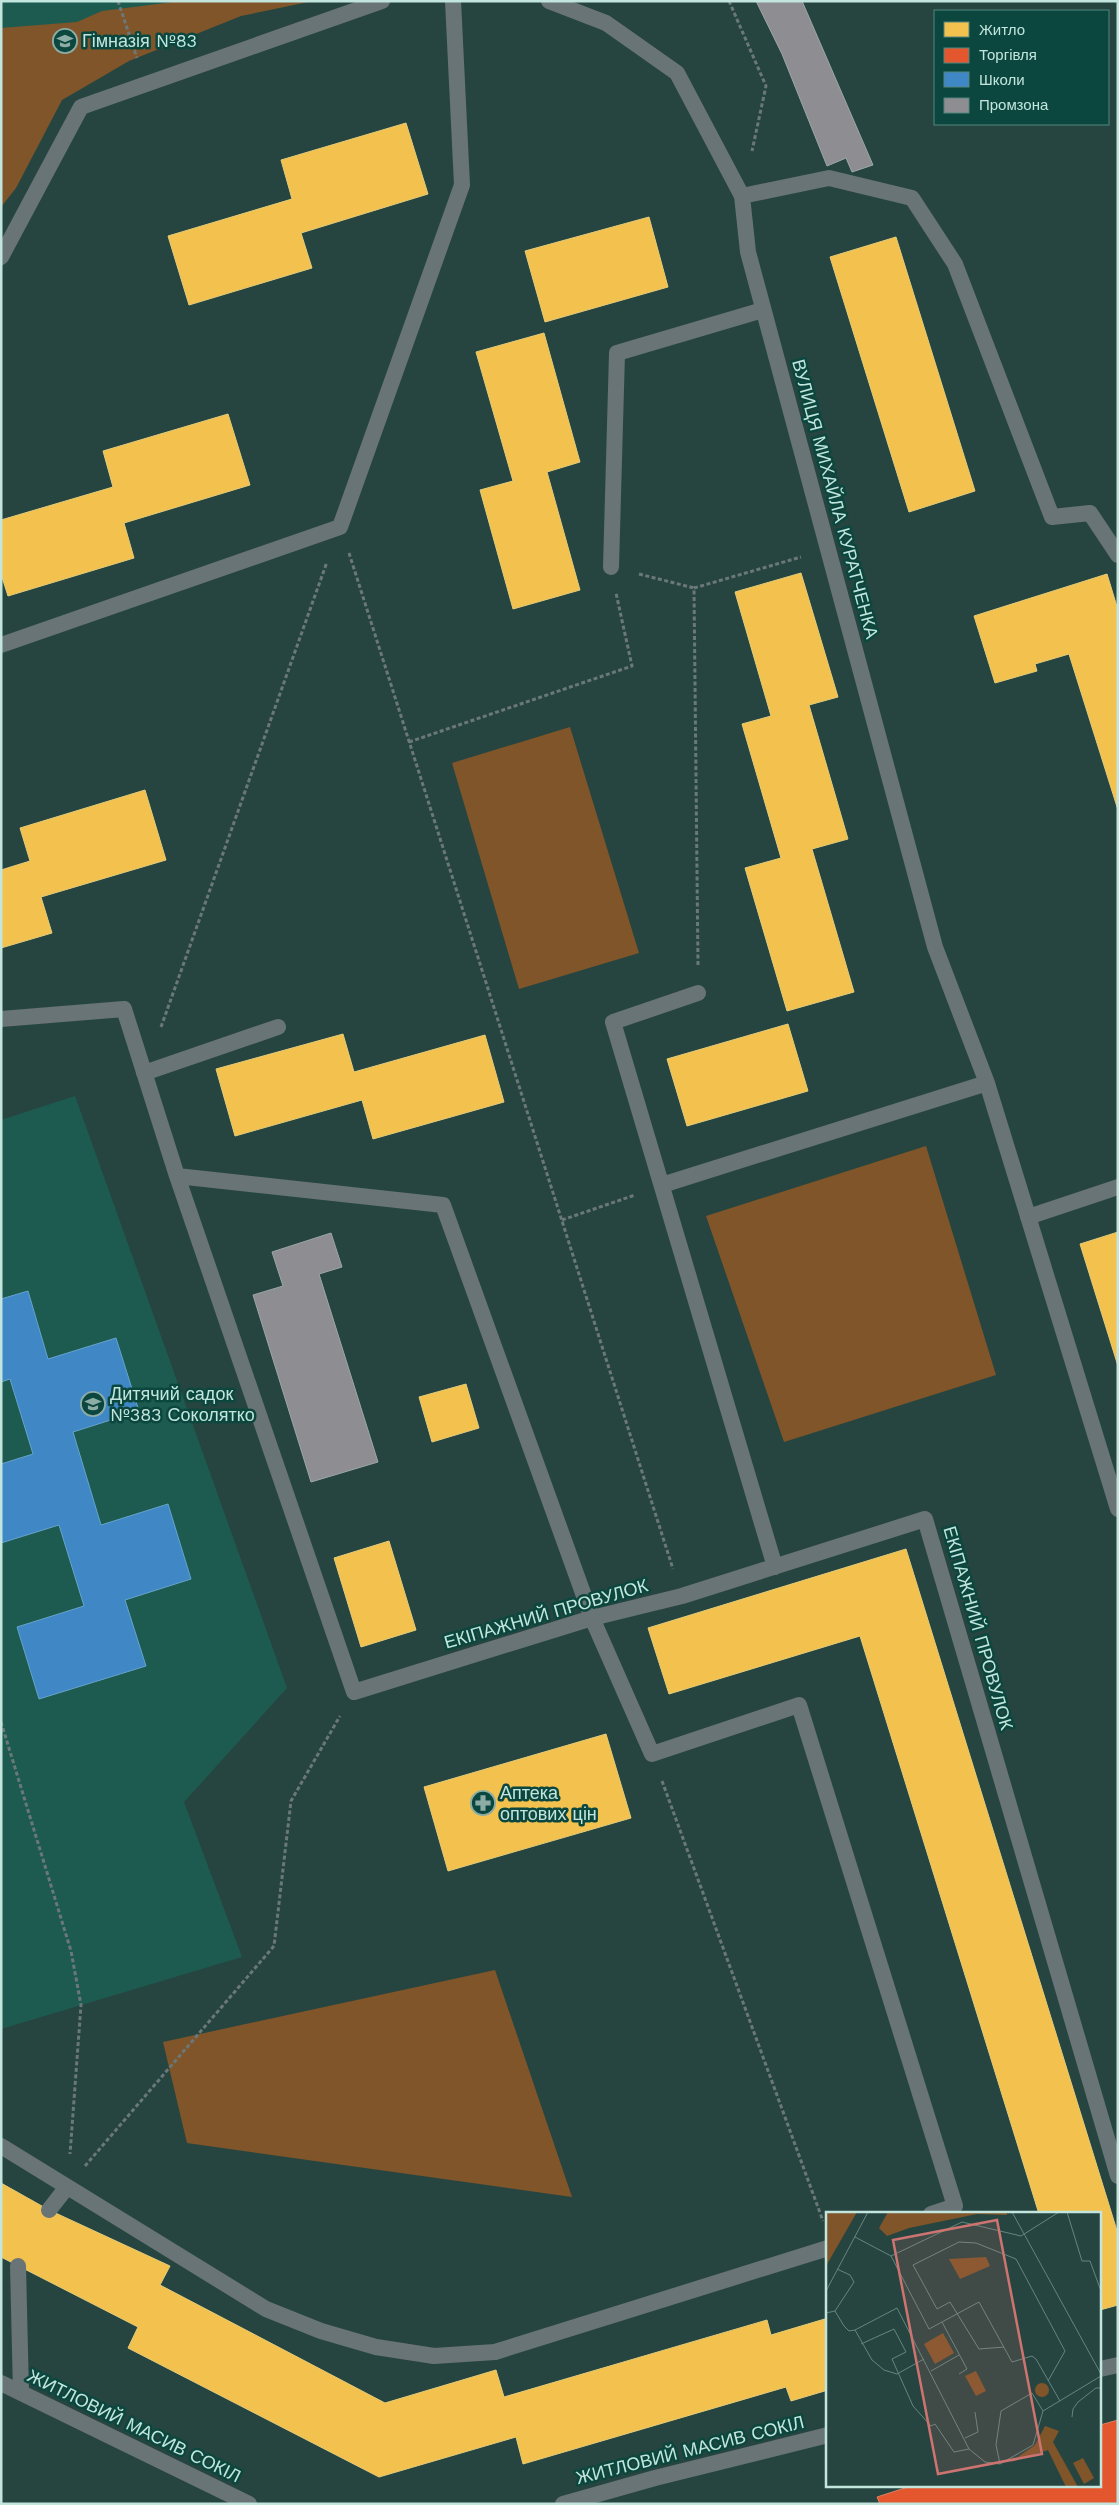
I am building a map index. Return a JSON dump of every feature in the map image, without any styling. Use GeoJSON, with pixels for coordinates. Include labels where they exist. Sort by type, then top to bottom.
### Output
{"type":"FeatureCollection","features":[{"type":"Feature","properties":{"kind":"lane"},"geometry":{"type":"LineString","coordinates":[[1,257],[81,107],[382,1]]}},
{"type":"Feature","properties":{"kind":"lane"},"geometry":{"type":"LineString","coordinates":[[1,645],[340,527],[462,184],[453,1]]}},
{"type":"Feature","properties":{"kind":"lane","name":"ВУЛИЦЯ МИХАЙЛА КУРАТЧЕНКА"},"geometry":{"type":"LineString","coordinates":[[549,1],[606,24],[678,73],[742,196],[748,252],[935,947],[987,1083],[1118,1509]]}},
{"type":"Feature","properties":{"kind":"lane"},"geometry":{"type":"LineString","coordinates":[[742,196],[829,178],[912,198],[955,264],[1052,517],[1090,513],[1118,554]]}},
{"type":"Feature","properties":{"kind":"lane"},"geometry":{"type":"LineString","coordinates":[[611,567],[617,352],[763,310]]}},
{"type":"Feature","properties":{"kind":"lane"},"geometry":{"type":"LineString","coordinates":[[698,994],[613,1022],[775,1567]]}},
{"type":"Feature","properties":{"kind":"lane"},"geometry":{"type":"LineString","coordinates":[[1,1019],[124,1009],[177,1176],[354,1692]]}},
{"type":"Feature","properties":{"kind":"lane"},"geometry":{"type":"LineString","coordinates":[[144,1073],[278,1027]]}},
{"type":"Feature","properties":{"kind":"lane"},"geometry":{"type":"LineString","coordinates":[[662,1185],[987,1083]]}},
{"type":"Feature","properties":{"kind":"lane"},"geometry":{"type":"LineString","coordinates":[[177,1176],[444,1205],[592,1618],[652,1754],[800,1705],[955,2206],[937,2212]]}},
{"type":"Feature","properties":{"kind":"lane"},"geometry":{"type":"LineString","coordinates":[[1028,1216],[1118,1187]]}},
{"type":"Feature","properties":{"kind":"lane","name":"ЕКІПАЖНИЙ ПРОВУЛОК"},"geometry":{"type":"LineString","coordinates":[[354,1692],[592,1618],[682,1596],[925,1520],[1118,2176]]}},
{"type":"Feature","properties":{"kind":"lane"},"geometry":{"type":"LineString","coordinates":[[1,2146],[266,2309],[321,2330],[376,2347],[434,2356],[495,2352],[826,2249]]}},
{"type":"Feature","properties":{"kind":"lane"},"geometry":{"type":"LineString","coordinates":[[49,2210],[67,2187]]}},
{"type":"Feature","properties":{"kind":"lane"},"geometry":{"type":"LineString","coordinates":[[18,2266],[21,2393]]}},
{"type":"Feature","properties":{"kind":"lane"},"geometry":{"type":"LineString","coordinates":[[1102,2369],[1118,2365]]}},
{"type":"Feature","properties":{"kind":"lane","name":"ЖИТЛОВИЙ МАСИВ СОКІЛ"},"geometry":{"type":"LineString","coordinates":[[1,2383],[249,2504]]}},
{"type":"Feature","properties":{"kind":"lane","name":"ЖИТЛОВИЙ МАСИВ СОКІЛ"},"geometry":{"type":"LineString","coordinates":[[563,2504],[655,2478],[826,2436]]}},
{"type":"Feature","properties":{"kind":"path"},"geometry":{"type":"LineString","coordinates":[[118,1],[146,84]]}},
{"type":"Feature","properties":{"kind":"path"},"geometry":{"type":"LineString","coordinates":[[729,1],[766,86],[742,196]]}},
{"type":"Feature","properties":{"kind":"path"},"geometry":{"type":"LineString","coordinates":[[340,527],[682,1596]]}},
{"type":"Feature","properties":{"kind":"path"},"geometry":{"type":"LineString","coordinates":[[144,1073],[340,527]]}},
{"type":"Feature","properties":{"kind":"path"},"geometry":{"type":"LineString","coordinates":[[409,742],[632,666],[611,567],[694,588],[828,549]]}},
{"type":"Feature","properties":{"kind":"path"},"geometry":{"type":"LineString","coordinates":[[694,588],[698,994]]}},
{"type":"Feature","properties":{"kind":"path"},"geometry":{"type":"LineString","coordinates":[[562,1220],[662,1185]]}},
{"type":"Feature","properties":{"kind":"path"},"geometry":{"type":"LineString","coordinates":[[67,2187],[274,1946],[291,1801],[354,1692]]}},
{"type":"Feature","properties":{"kind":"path"},"geometry":{"type":"LineString","coordinates":[[1,1722],[71,1951],[81,2006],[67,2187]]}},
{"type":"Feature","properties":{"kind":"path"},"geometry":{"type":"LineString","coordinates":[[652,1754],[824,2223]]}},
{"type":"Feature","properties":{"kind":"shaded area","name":"Гімназія №83"},"geometry":{"type":"Polygon","coordinates":[[[1,1],[256,1],[1,80],[1,1]]]}},
{"type":"Feature","properties":{"kind":"shaded area"},"geometry":{"type":"Polygon","coordinates":[[[181,1],[313,1],[241,16],[129,61],[62,100],[16,188],[1,207],[1,28],[77,22],[102,11],[181,1]]]}},
{"type":"Feature","properties":{"kind":"shaded area"},"geometry":{"type":"Polygon","coordinates":[[[570,727],[639,953],[519,989],[452,763],[570,727]]]}},
{"type":"Feature","properties":{"kind":"shaded area","name":"Дитячий садок №383 Соколятко"},"geometry":{"type":"Polygon","coordinates":[[[75,1096],[287,1688],[184,1802],[242,1957],[1,2029],[1,1120],[75,1096]]]}},
{"type":"Feature","properties":{"kind":"shaded area"},"geometry":{"type":"Polygon","coordinates":[[[926,1146],[996,1375],[784,1442],[706,1216],[926,1146]]]}},
{"type":"Feature","properties":{"kind":"shaded area"},"geometry":{"type":"Polygon","coordinates":[[[495,1970],[572,2197],[187,2143],[163,2042],[495,1970]]]}},
{"type":"Feature","properties":{"kind":"building: Житло"},"geometry":{"type":"Polygon","coordinates":[[[406,123],[428,194],[301,233],[312,268],[189,305],[168,236],[292,199],[281,160],[406,123]]]}},
{"type":"Feature","properties":{"kind":"building: Житло"},"geometry":{"type":"Polygon","coordinates":[[[649,217],[668,287],[545,322],[525,251],[649,217]]]}},
{"type":"Feature","properties":{"kind":"building: Житло"},"geometry":{"type":"Polygon","coordinates":[[[896,237],[975,491],[909,512],[830,257],[896,237]]]}},
{"type":"Feature","properties":{"kind":"building: Житло"},"geometry":{"type":"Polygon","coordinates":[[[544,333],[580,462],[547,472],[580,590],[513,609],[480,490],[513,481],[476,352],[544,333]]]}},
{"type":"Feature","properties":{"kind":"building: Житло"},"geometry":{"type":"Polygon","coordinates":[[[228,414],[250,485],[124,523],[134,558],[8,596],[1,574],[1,520],[113,487],[103,451],[228,414]]]}},
{"type":"Feature","properties":{"kind":"building: Житло"},"geometry":{"type":"Polygon","coordinates":[[[801,573],[838,697],[809,705],[848,839],[812,849],[854,992],[787,1011],[745,868],[781,858],[742,724],[771,716],[735,592],[801,573]]]}},
{"type":"Feature","properties":{"kind":"building: Житло"},"geometry":{"type":"Polygon","coordinates":[[[1107,574],[1118,610],[1118,810],[1069,654],[1035,664],[1037,671],[995,683],[974,616],[1107,574]]]}},
{"type":"Feature","properties":{"kind":"building: Житло"},"geometry":{"type":"Polygon","coordinates":[[[145,790],[166,860],[41,897],[52,933],[1,948],[1,870],[30,861],[20,828],[145,790]]]}},
{"type":"Feature","properties":{"kind":"building: Житло"},"geometry":{"type":"Polygon","coordinates":[[[788,1024],[808,1091],[687,1126],[667,1059],[788,1024]]]}},
{"type":"Feature","properties":{"kind":"building: Житло"},"geometry":{"type":"Polygon","coordinates":[[[343,1034],[354,1072],[485,1035],[504,1102],[373,1139],[362,1100],[235,1136],[216,1069],[343,1034]]]}},
{"type":"Feature","properties":{"kind":"building: Житло"},"geometry":{"type":"Polygon","coordinates":[[[1118,1232],[1118,1366],[1080,1244],[1118,1232]]]}},
{"type":"Feature","properties":{"kind":"building: Житло"},"geometry":{"type":"Polygon","coordinates":[[[466,1384],[479,1428],[432,1442],[419,1397],[466,1384]]]}},
{"type":"Feature","properties":{"kind":"building: Житло"},"geometry":{"type":"Polygon","coordinates":[[[389,1541],[416,1630],[361,1647],[334,1558],[389,1541]]]}},
{"type":"Feature","properties":{"kind":"building: Житло"},"geometry":{"type":"Polygon","coordinates":[[[906,1549],[1118,2234],[1118,2305],[1102,2309],[1102,2212],[1038,2212],[860,1636],[669,1694],[648,1628],[906,1549]]]}},
{"type":"Feature","properties":{"kind":"building: Житло"},"geometry":{"type":"Polygon","coordinates":[[[606,1734],[631,1818],[448,1871],[424,1787],[606,1734]]]}},
{"type":"Feature","properties":{"kind":"building: Житло"},"geometry":{"type":"Polygon","coordinates":[[[1,2183],[49,2210],[170,2266],[160,2285],[385,2403],[496,2370],[504,2397],[767,2320],[771,2335],[826,2319],[826,2391],[791,2401],[786,2387],[523,2464],[516,2437],[379,2477],[128,2348],[138,2327],[1,2257],[1,2183]]]}},
{"type":"Feature","properties":{"kind":"building: Торгівля"},"geometry":{"type":"Polygon","coordinates":[[[1118,2420],[1118,2504],[880,2504],[877,2497],[905,2488],[1102,2488],[1102,2424],[1118,2420]]]}},
{"type":"Feature","properties":{"kind":"building: Школи"},"geometry":{"type":"Polygon","coordinates":[[[28,1291],[48,1359],[116,1338],[139,1411],[73,1432],[101,1525],[168,1504],[191,1579],[125,1600],[146,1666],[39,1699],[17,1627],[84,1606],[59,1525],[1,1543],[1,1464],[33,1454],[10,1379],[1,1382],[1,1299],[28,1291]]]}},
{"type":"Feature","properties":{"kind":"building: Промзона"},"geometry":{"type":"Polygon","coordinates":[[[756,1],[802,1],[873,165],[852,172],[846,158],[827,166],[782,54],[756,1]]]}},
{"type":"Feature","properties":{"kind":"building: Промзона"},"geometry":{"type":"Polygon","coordinates":[[[331,1233],[342,1267],[319,1274],[378,1462],[311,1482],[253,1295],[283,1286],[272,1252],[331,1233]]]}},
{"type":"Feature","properties":{"kind":"place","name":"Гімназія №83"},"geometry":{"type":"Point","coordinates":[65,41]}},
{"type":"Feature","properties":{"kind":"place","name":"Дитячий садок №383 Соколятко"},"geometry":{"type":"Point","coordinates":[93,1404]}},
{"type":"Feature","properties":{"kind":"place","name":"Аптека оптових цін"},"geometry":{"type":"Point","coordinates":[483,1803]}}]}
